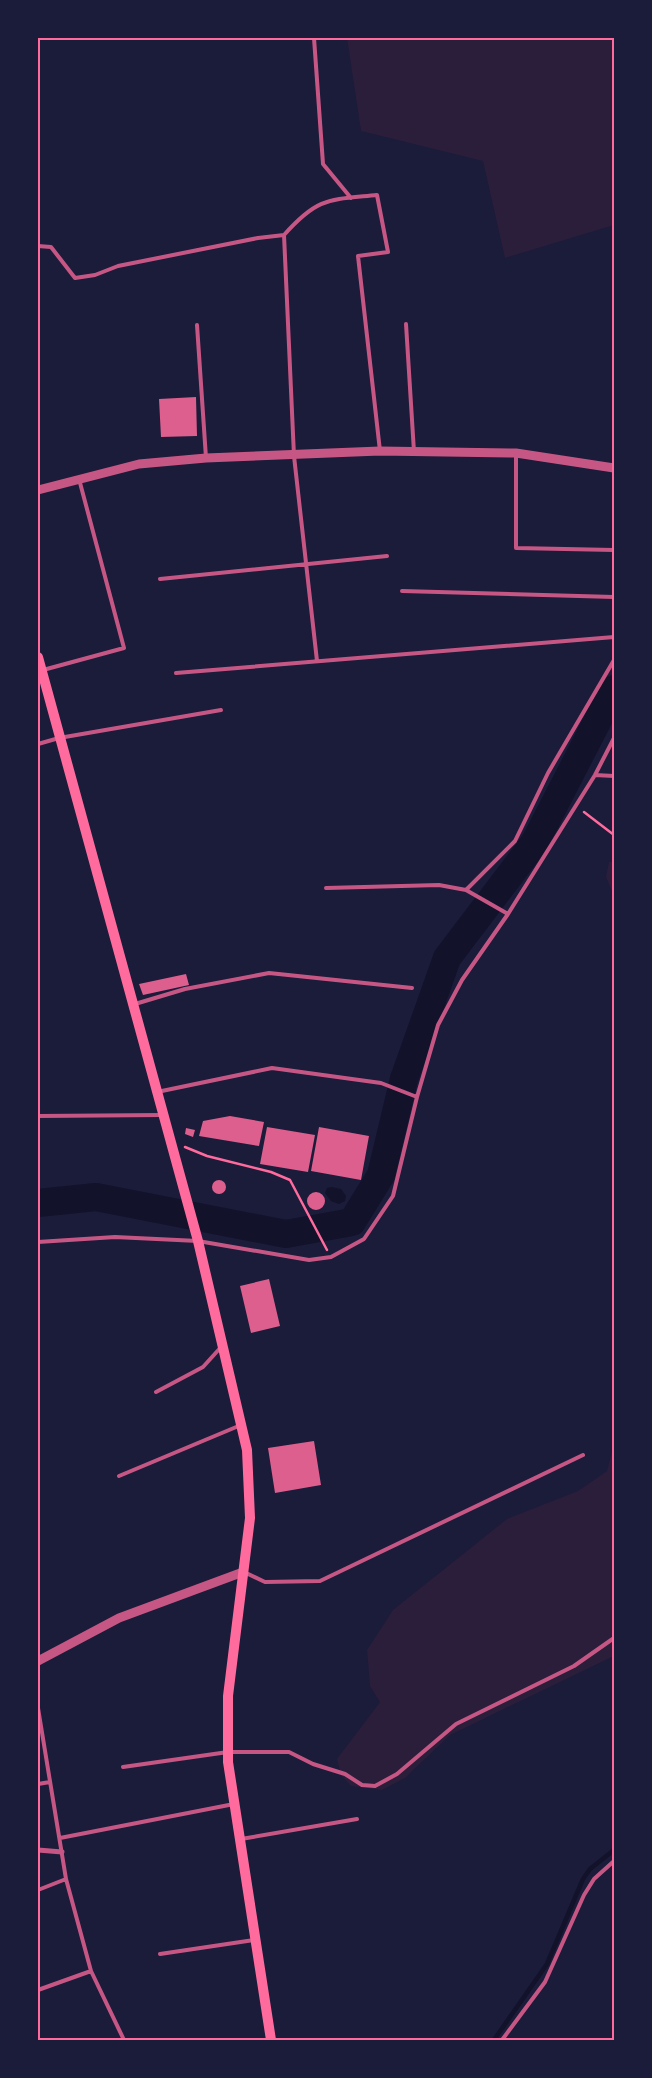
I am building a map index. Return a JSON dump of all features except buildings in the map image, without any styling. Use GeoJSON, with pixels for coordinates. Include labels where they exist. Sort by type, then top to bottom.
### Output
{"type":"FeatureCollection","features":[{"type":"Feature","properties":{"kind":"main road"},"geometry":{"type":"LineString","coordinates":[[38,657],[133,1004],[155,1092],[198,1241],[247,1450],[250,1518],[228,1696],[228,1752],[255,1940],[272,2040]]}},
{"type":"Feature","properties":{"kind":"street"},"geometry":{"type":"LineString","coordinates":[[38,490],[140,464],[206,458],[294,456],[380,451],[516,453],[614,468]]}},
{"type":"Feature","properties":{"kind":"street"},"geometry":{"type":"LineString","coordinates":[[38,1661],[119,1618],[243,1572]]}},
{"type":"Feature","properties":{"kind":"street"},"geometry":{"type":"LineString","coordinates":[[38,1850],[62,1852]]}},
{"type":"Feature","properties":{"kind":"lane"},"geometry":{"type":"LineString","coordinates":[[314,38],[323,164],[351,198]]}},
{"type":"Feature","properties":{"kind":"lane"},"geometry":{"type":"LineString","coordinates":[[316,661],[294,456],[284,235],[301,215],[323,201],[377,195],[388,252],[358,256],[380,451]]}},
{"type":"Feature","properties":{"kind":"lane"},"geometry":{"type":"LineString","coordinates":[[38,246],[51,247],[74,278],[94,275],[118,266],[258,238],[284,235]]}},
{"type":"Feature","properties":{"kind":"lane"},"geometry":{"type":"LineString","coordinates":[[197,324],[206,458]]}},
{"type":"Feature","properties":{"kind":"lane"},"geometry":{"type":"LineString","coordinates":[[406,324],[414,452]]}},
{"type":"Feature","properties":{"kind":"lane"},"geometry":{"type":"LineString","coordinates":[[516,453],[516,548],[614,550]]}},
{"type":"Feature","properties":{"kind":"lane"},"geometry":{"type":"LineString","coordinates":[[41,671],[124,648],[79,479]]}},
{"type":"Feature","properties":{"kind":"lane"},"geometry":{"type":"LineString","coordinates":[[160,579],[387,556]]}},
{"type":"Feature","properties":{"kind":"lane"},"geometry":{"type":"LineString","coordinates":[[402,591],[614,597]]}},
{"type":"Feature","properties":{"kind":"lane"},"geometry":{"type":"LineString","coordinates":[[176,673],[614,637]]}},
{"type":"Feature","properties":{"kind":"lane"},"geometry":{"type":"LineString","coordinates":[[466,890],[515,840],[548,773],[614,660]]}},
{"type":"Feature","properties":{"kind":"lane"},"geometry":{"type":"LineString","coordinates":[[38,744],[59,738],[221,710]]}},
{"type":"Feature","properties":{"kind":"lane"},"geometry":{"type":"LineString","coordinates":[[38,1242],[116,1237],[198,1241],[308,1260],[331,1257],[364,1238],[392,1196],[417,1097],[438,1026],[462,980],[508,914],[576,806],[614,738]]}},
{"type":"Feature","properties":{"kind":"lane"},"geometry":{"type":"LineString","coordinates":[[595,775],[614,776]]}},
{"type":"Feature","properties":{"kind":"lane"},"geometry":{"type":"LineString","coordinates":[[326,888],[439,885],[466,890],[476,894],[508,914]]}},
{"type":"Feature","properties":{"kind":"lane"},"geometry":{"type":"LineString","coordinates":[[133,1004],[185,989],[269,973],[412,988]]}},
{"type":"Feature","properties":{"kind":"lane"},"geometry":{"type":"LineString","coordinates":[[155,1092],[272,1068],[381,1083],[417,1097]]}},
{"type":"Feature","properties":{"kind":"lane"},"geometry":{"type":"LineString","coordinates":[[38,1116],[163,1115]]}},
{"type":"Feature","properties":{"kind":"lane"},"geometry":{"type":"LineString","coordinates":[[156,1392],[203,1367],[223,1344]]}},
{"type":"Feature","properties":{"kind":"lane"},"geometry":{"type":"LineString","coordinates":[[118,1476],[242,1425]]}},
{"type":"Feature","properties":{"kind":"lane"},"geometry":{"type":"LineString","coordinates":[[243,1572],[265,1582],[320,1582],[583,1455]]}},
{"type":"Feature","properties":{"kind":"lane"},"geometry":{"type":"LineString","coordinates":[[122,1767],[228,1752],[289,1752],[313,1764],[345,1774],[362,1785],[375,1786],[396,1774],[456,1724],[574,1666],[614,1638]]}},
{"type":"Feature","properties":{"kind":"lane"},"geometry":{"type":"LineString","coordinates":[[38,1708],[66,1879],[92,1971],[124,2040]]}},
{"type":"Feature","properties":{"kind":"lane"},"geometry":{"type":"LineString","coordinates":[[38,1784],[50,1782]]}},
{"type":"Feature","properties":{"kind":"lane"},"geometry":{"type":"LineString","coordinates":[[60,1838],[235,1804]]}},
{"type":"Feature","properties":{"kind":"lane"},"geometry":{"type":"LineString","coordinates":[[240,1839],[357,1819]]}},
{"type":"Feature","properties":{"kind":"lane"},"geometry":{"type":"LineString","coordinates":[[502,2040],[545,1982],[584,1895],[594,1878],[614,1861]]}},
{"type":"Feature","properties":{"kind":"lane"},"geometry":{"type":"LineString","coordinates":[[38,1890],[66,1879]]}},
{"type":"Feature","properties":{"kind":"lane"},"geometry":{"type":"LineString","coordinates":[[160,1954],[255,1940]]}},
{"type":"Feature","properties":{"kind":"lane"},"geometry":{"type":"LineString","coordinates":[[38,1990],[92,1971]]}},
{"type":"Feature","properties":{"kind":"path"},"geometry":{"type":"LineString","coordinates":[[576,806],[614,835]]}},
{"type":"Feature","properties":{"kind":"path"},"geometry":{"type":"LineString","coordinates":[[170,1140],[207,1156],[271,1172],[290,1180],[325,1247]]}},
{"type":"Feature","properties":{"kind":"shaded area"},"geometry":{"type":"Polygon","coordinates":[[[347,38],[614,38],[614,225],[505,258],[483,161],[361,131],[347,38]]]}},
{"type":"Feature","properties":{"kind":"shaded area"},"geometry":{"type":"Polygon","coordinates":[[[609,862],[614,862],[614,896],[606,877],[609,862]]]}},
{"type":"Feature","properties":{"kind":"shaded area"},"geometry":{"type":"Polygon","coordinates":[[[327,1188],[341,1189],[346,1196],[345,1201],[339,1204],[331,1201],[325,1193],[327,1188]]]}},
{"type":"Feature","properties":{"kind":"shaded area"},"geometry":{"type":"Polygon","coordinates":[[[614,1444],[614,1656],[450,1735],[405,1778],[382,1790],[351,1786],[341,1775],[337,1759],[380,1702],[370,1686],[367,1650],[393,1610],[507,1519],[578,1491],[607,1471],[614,1444]]]}},
{"type":"Feature","properties":{"kind":"waterway"},"geometry":{"type":"LineString","coordinates":[[38,1203],[96,1197],[286,1234],[352,1222],[381,1175],[404,1079],[447,958],[535,842],[614,689]]}},
{"type":"Feature","properties":{"kind":"waterway"},"geometry":{"type":"LineString","coordinates":[[494,2040],[547,1964],[583,1879],[590,1869],[614,1850]]}}]}
